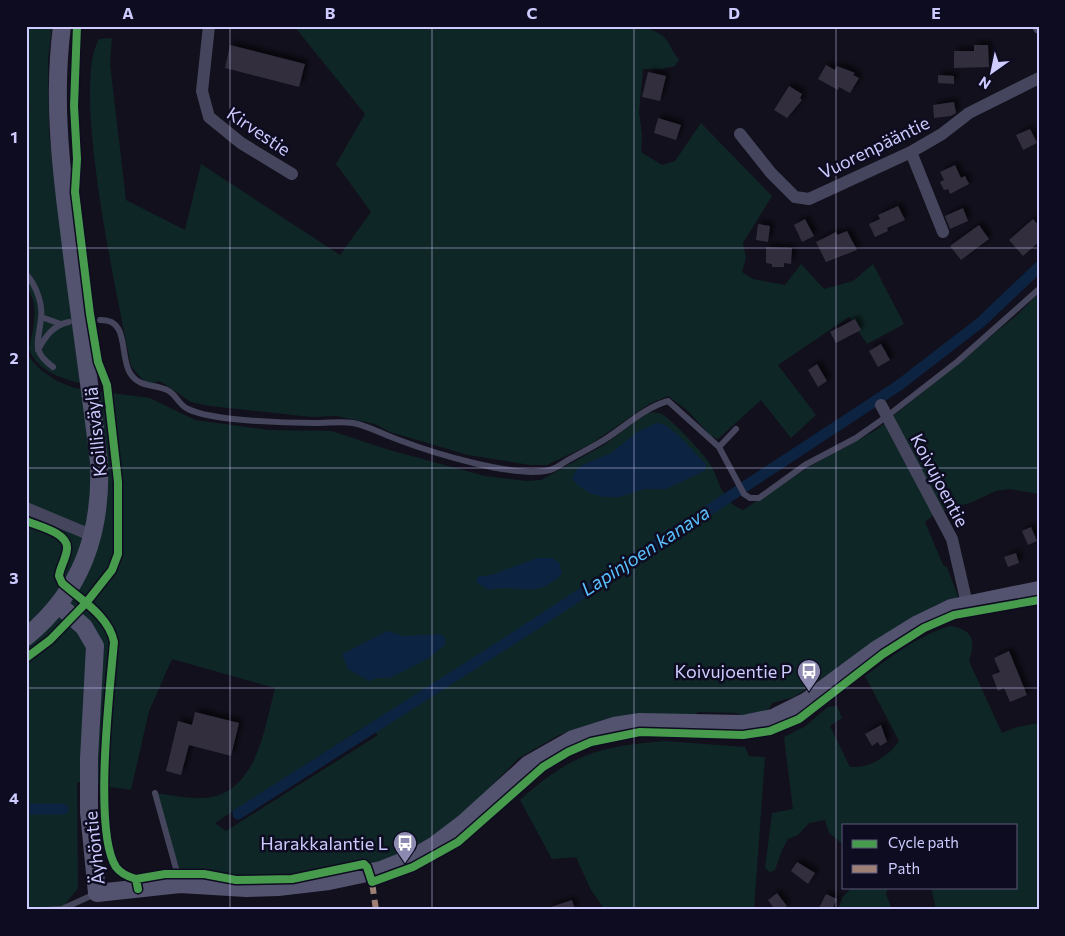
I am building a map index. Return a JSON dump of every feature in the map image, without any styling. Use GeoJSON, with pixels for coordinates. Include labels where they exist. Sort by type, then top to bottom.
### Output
{"type":"FeatureCollection","features":[{"type":"Feature","properties":{"kind":"main road","name":"Koillisväylä"},"geometry":{"type":"LineString","coordinates":[[26,637],[59,605],[71,590],[93,536],[100,491],[99,462],[58,129],[56,80],[62,26]]}},
{"type":"Feature","properties":{"kind":"main road","name":"Äyhöntie"},"geometry":{"type":"LineString","coordinates":[[59,605],[84,627],[95,646],[89,759],[89,812],[97,893],[180,884],[246,888],[278,887],[329,881],[381,870],[416,856],[435,845],[464,822],[529,764],[573,739],[614,726],[640,722],[743,724],[773,718],[807,701],[876,650],[918,624],[951,608],[1039,590]]}},
{"type":"Feature","properties":{"kind":"street","name":"Kirvestie"},"geometry":{"type":"LineString","coordinates":[[206,27],[202,91],[208,118],[241,143],[292,174]]}},
{"type":"Feature","properties":{"kind":"street","name":"Vuorenpääntie"},"geometry":{"type":"LineString","coordinates":[[740,134],[771,173],[795,197],[809,199],[911,152],[942,134],[969,113],[1039,78]]}},
{"type":"Feature","properties":{"kind":"street"},"geometry":{"type":"LineString","coordinates":[[911,152],[943,232]]}},
{"type":"Feature","properties":{"kind":"street","name":"Koivujoentie"},"geometry":{"type":"LineString","coordinates":[[881,405],[952,539],[967,604]]}},
{"type":"Feature","properties":{"kind":"street"},"geometry":{"type":"LineString","coordinates":[[26,508],[93,536]]}},
{"type":"Feature","properties":{"kind":"lane"},"geometry":{"type":"LineString","coordinates":[[26,274],[40,299],[42,317],[37,340],[38,350],[43,360],[53,367]]}},
{"type":"Feature","properties":{"kind":"lane"},"geometry":{"type":"LineString","coordinates":[[100,320],[108,320],[116,324],[122,338],[129,372],[138,382],[147,386],[160,387],[175,395],[180,404],[188,409],[200,413],[265,421],[318,423],[337,421],[355,424],[454,457],[531,472],[551,470],[606,438],[643,412],[668,401],[719,446],[744,494],[750,498],[759,498],[805,465],[856,438],[886,417],[958,361],[1039,290]]}},
{"type":"Feature","properties":{"kind":"lane"},"geometry":{"type":"LineString","coordinates":[[42,317],[61,324]]}},
{"type":"Feature","properties":{"kind":"lane"},"geometry":{"type":"LineString","coordinates":[[38,350],[50,332],[61,324],[69,322]]}},
{"type":"Feature","properties":{"kind":"lane"},"geometry":{"type":"LineString","coordinates":[[719,446],[736,429]]}},
{"type":"Feature","properties":{"kind":"lane"},"geometry":{"type":"LineString","coordinates":[[155,793],[180,884]]}},
{"type":"Feature","properties":{"kind":"lane"},"geometry":{"type":"LineString","coordinates":[[45,910],[62,908],[97,893]]}},
{"type":"Feature","properties":{"kind":"green space"},"geometry":{"type":"Polygon","coordinates":[[[26,26],[52,26],[48,60],[49,133],[80,383],[50,372],[37,362],[29,348],[35,316],[33,301],[26,286],[26,120],[30,111],[26,107],[26,94],[29,92],[26,68],[26,26]]]}},
{"type":"Feature","properties":{"kind":"green space"},"geometry":{"type":"Polygon","coordinates":[[[294,26],[643,26],[657,32],[666,39],[679,59],[675,66],[662,69],[643,69],[639,112],[642,136],[641,152],[662,165],[675,161],[701,123],[772,196],[743,243],[746,258],[742,272],[753,279],[785,285],[801,264],[824,289],[853,281],[873,264],[904,324],[867,344],[849,317],[778,365],[816,415],[791,438],[761,400],[718,439],[711,436],[687,410],[668,396],[649,404],[591,444],[547,465],[530,465],[468,455],[390,432],[375,424],[336,416],[311,417],[210,406],[191,402],[160,381],[149,384],[131,366],[100,197],[93,147],[90,102],[92,65],[99,39],[112,38],[110,64],[126,200],[185,230],[201,164],[340,255],[371,212],[336,164],[365,114],[294,26]]]}},
{"type":"Feature","properties":{"kind":"green space"},"geometry":{"type":"Polygon","coordinates":[[[1039,293],[1039,494],[1009,489],[996,491],[972,502],[935,514],[925,522],[943,565],[947,567],[958,596],[957,599],[936,605],[794,697],[772,703],[768,711],[741,716],[737,713],[698,712],[693,717],[578,729],[559,735],[519,758],[453,824],[414,850],[360,871],[352,866],[292,881],[180,884],[155,793],[205,798],[223,794],[236,784],[256,756],[275,688],[172,659],[149,711],[131,790],[77,782],[78,888],[61,910],[26,910],[26,354],[41,370],[57,381],[74,388],[150,398],[195,420],[268,430],[332,431],[386,449],[485,476],[528,481],[541,480],[604,445],[647,413],[658,413],[672,422],[699,450],[708,461],[721,489],[729,501],[743,510],[809,467],[876,430],[1017,315],[1039,293]],[[367,725],[215,823],[226,831],[378,735],[367,725]]]}},
{"type":"Feature","properties":{"kind":"green space"},"geometry":{"type":"Polygon","coordinates":[[[950,626],[964,630],[971,637],[972,648],[969,661],[1002,733],[1017,727],[1039,723],[1039,910],[936,909],[931,888],[1018,888],[1018,824],[842,824],[842,843],[829,833],[825,820],[809,823],[798,835],[788,839],[775,870],[770,872],[765,868],[772,813],[793,809],[784,737],[804,727],[828,707],[837,706],[842,718],[830,726],[850,767],[865,766],[884,757],[899,741],[865,676],[895,654],[938,630],[950,626]]]}},
{"type":"Feature","properties":{"kind":"green space"},"geometry":{"type":"Polygon","coordinates":[[[665,741],[745,747],[749,756],[765,757],[754,910],[605,910],[591,890],[576,857],[552,859],[520,800],[555,772],[586,756],[621,746],[665,741]]]}},
{"type":"Feature","properties":{"kind":"green space"},"geometry":{"type":"Polygon","coordinates":[[[851,888],[888,888],[886,894],[892,910],[838,910],[842,898],[851,888]]]}},
{"type":"Feature","properties":{"kind":"water"},"geometry":{"type":"Polygon","coordinates":[[[657,423],[663,424],[682,439],[706,464],[705,471],[666,489],[644,489],[620,497],[603,497],[590,493],[572,479],[576,470],[582,465],[611,453],[637,432],[657,423]]]}},
{"type":"Feature","properties":{"kind":"water"},"geometry":{"type":"Polygon","coordinates":[[[537,558],[553,558],[560,564],[562,574],[543,587],[527,590],[500,588],[489,590],[477,583],[477,577],[491,575],[537,558]]]}},
{"type":"Feature","properties":{"kind":"water"},"geometry":{"type":"Polygon","coordinates":[[[387,631],[403,636],[440,634],[445,638],[445,645],[429,658],[390,678],[377,678],[369,681],[348,669],[342,654],[387,631]]]}},
{"type":"Feature","properties":{"kind":"building"},"geometry":{"type":"Polygon","coordinates":[[[230,45],[305,64],[299,87],[225,68],[230,45]]]}},
{"type":"Feature","properties":{"kind":"building"},"geometry":{"type":"Polygon","coordinates":[[[974,45],[988,45],[989,67],[954,68],[954,51],[974,51],[974,45]]]}},
{"type":"Feature","properties":{"kind":"building"},"geometry":{"type":"Polygon","coordinates":[[[826,65],[835,70],[837,66],[855,73],[853,75],[859,78],[850,93],[839,87],[838,90],[818,79],[826,65]]]}},
{"type":"Feature","properties":{"kind":"building"},"geometry":{"type":"Polygon","coordinates":[[[648,72],[666,76],[660,101],[642,97],[648,72]]]}},
{"type":"Feature","properties":{"kind":"building"},"geometry":{"type":"Polygon","coordinates":[[[938,75],[954,76],[954,84],[938,83],[938,75]]]}},
{"type":"Feature","properties":{"kind":"building"},"geometry":{"type":"Polygon","coordinates":[[[789,86],[802,94],[800,98],[802,100],[787,118],[774,110],[789,86]]]}},
{"type":"Feature","properties":{"kind":"building"},"geometry":{"type":"Polygon","coordinates":[[[954,102],[956,113],[951,116],[934,118],[933,105],[954,102]]]}},
{"type":"Feature","properties":{"kind":"building"},"geometry":{"type":"Polygon","coordinates":[[[658,118],[681,125],[676,140],[654,133],[658,118]]]}},
{"type":"Feature","properties":{"kind":"building"},"geometry":{"type":"Polygon","coordinates":[[[1030,129],[1037,143],[1023,150],[1016,135],[1030,129]]]}},
{"type":"Feature","properties":{"kind":"building"},"geometry":{"type":"Polygon","coordinates":[[[955,165],[961,178],[965,176],[969,184],[950,194],[948,189],[944,190],[940,182],[944,180],[940,172],[955,165]]]}},
{"type":"Feature","properties":{"kind":"building"},"geometry":{"type":"Polygon","coordinates":[[[898,206],[905,220],[887,228],[888,231],[875,237],[869,224],[880,219],[878,215],[898,206]]]}},
{"type":"Feature","properties":{"kind":"building"},"geometry":{"type":"Polygon","coordinates":[[[963,208],[968,221],[950,229],[945,216],[963,208]]]}},
{"type":"Feature","properties":{"kind":"building"},"geometry":{"type":"Polygon","coordinates":[[[805,219],[814,236],[802,242],[794,225],[805,219]]]}},
{"type":"Feature","properties":{"kind":"building"},"geometry":{"type":"Polygon","coordinates":[[[1033,219],[1039,226],[1039,242],[1023,256],[1009,240],[1033,219]]]}},
{"type":"Feature","properties":{"kind":"building"},"geometry":{"type":"Polygon","coordinates":[[[758,224],[770,226],[768,242],[756,240],[758,224]]]}},
{"type":"Feature","properties":{"kind":"building"},"geometry":{"type":"Polygon","coordinates":[[[979,225],[989,239],[961,260],[950,246],[979,225]]]}},
{"type":"Feature","properties":{"kind":"building"},"geometry":{"type":"Polygon","coordinates":[[[847,231],[857,250],[826,262],[816,242],[836,232],[837,235],[847,231]]]}},
{"type":"Feature","properties":{"kind":"building"},"geometry":{"type":"Polygon","coordinates":[[[766,247],[792,248],[791,264],[784,263],[784,267],[772,267],[772,264],[766,263],[766,247]]]}},
{"type":"Feature","properties":{"kind":"building"},"geometry":{"type":"Polygon","coordinates":[[[855,319],[861,330],[836,343],[830,332],[855,319]]]}},
{"type":"Feature","properties":{"kind":"building"},"geometry":{"type":"Polygon","coordinates":[[[881,344],[890,360],[878,367],[869,351],[881,344]]]}},
{"type":"Feature","properties":{"kind":"building"},"geometry":{"type":"Polygon","coordinates":[[[817,364],[827,381],[818,387],[808,370],[817,364]]]}},
{"type":"Feature","properties":{"kind":"building"},"geometry":{"type":"Polygon","coordinates":[[[1031,527],[1037,541],[1028,545],[1022,531],[1031,527]]]}},
{"type":"Feature","properties":{"kind":"building"},"geometry":{"type":"Polygon","coordinates":[[[1016,553],[1019,563],[1008,567],[1004,557],[1016,553]]]}},
{"type":"Feature","properties":{"kind":"building"},"geometry":{"type":"Polygon","coordinates":[[[1009,651],[1027,695],[1010,702],[1004,688],[998,691],[992,675],[1000,672],[994,658],[1009,651]]]}},
{"type":"Feature","properties":{"kind":"building"},"geometry":{"type":"Polygon","coordinates":[[[195,712],[239,723],[231,756],[189,745],[181,775],[166,771],[178,721],[192,725],[195,712]]]}},
{"type":"Feature","properties":{"kind":"building"},"geometry":{"type":"Polygon","coordinates":[[[881,725],[887,742],[880,746],[878,742],[872,746],[865,734],[881,725]]]}},
{"type":"Feature","properties":{"kind":"building"},"geometry":{"type":"Polygon","coordinates":[[[797,862],[815,873],[808,884],[791,871],[797,862]]]}},
{"type":"Feature","properties":{"kind":"building"},"geometry":{"type":"Polygon","coordinates":[[[777,893],[787,906],[781,910],[775,910],[768,900],[777,893]]]}},
{"type":"Feature","properties":{"kind":"building"},"geometry":{"type":"Polygon","coordinates":[[[826,894],[837,899],[832,910],[818,910],[826,894]]]}},
{"type":"Feature","properties":{"kind":"building"},"geometry":{"type":"Polygon","coordinates":[[[572,900],[575,910],[548,910],[548,908],[572,900]]]}},
{"type":"Feature","properties":{"kind":"waterway","name":"Lapinjoen kanava"},"geometry":{"type":"LineString","coordinates":[[238,814],[517,636],[898,386],[981,322],[1039,267]]}},
{"type":"Feature","properties":{"kind":"waterway","name":"Lapinjoen kanava"},"geometry":{"type":"LineString","coordinates":[[26,809],[63,809]]}},
{"type":"Feature","properties":{"kind":"marked path"},"geometry":{"type":"LineString","coordinates":[[372,882],[376,910]]}},
{"type":"Feature","properties":{"kind":"cycle path"},"geometry":{"type":"LineString","coordinates":[[26,658],[50,640],[86,603],[112,570],[118,554],[118,482],[107,385],[98,362],[90,314],[75,192],[77,159],[74,106],[77,26]]}},
{"type":"Feature","properties":{"kind":"cycle path"},"geometry":{"type":"LineString","coordinates":[[26,521],[58,534],[66,543],[67,549],[59,576],[62,583],[100,616],[111,633],[114,642],[105,759],[105,824],[109,849],[116,867],[123,873],[136,879],[138,889]]}},
{"type":"Feature","properties":{"kind":"cycle path"},"geometry":{"type":"LineString","coordinates":[[136,879],[165,874],[204,874],[236,880],[292,879],[364,864],[367,867],[372,882],[413,867],[458,842],[543,767],[568,752],[591,742],[640,732],[743,735],[770,731],[799,719],[883,654],[924,628],[954,615],[1039,600]]}},
{"type":"Feature","properties":{"kind":"place","name":"Koivujoentie P"},"geometry":{"type":"Point","coordinates":[809,692]}},
{"type":"Feature","properties":{"kind":"place","name":"Harakkalantie L"},"geometry":{"type":"Point","coordinates":[405,864]}}]}
